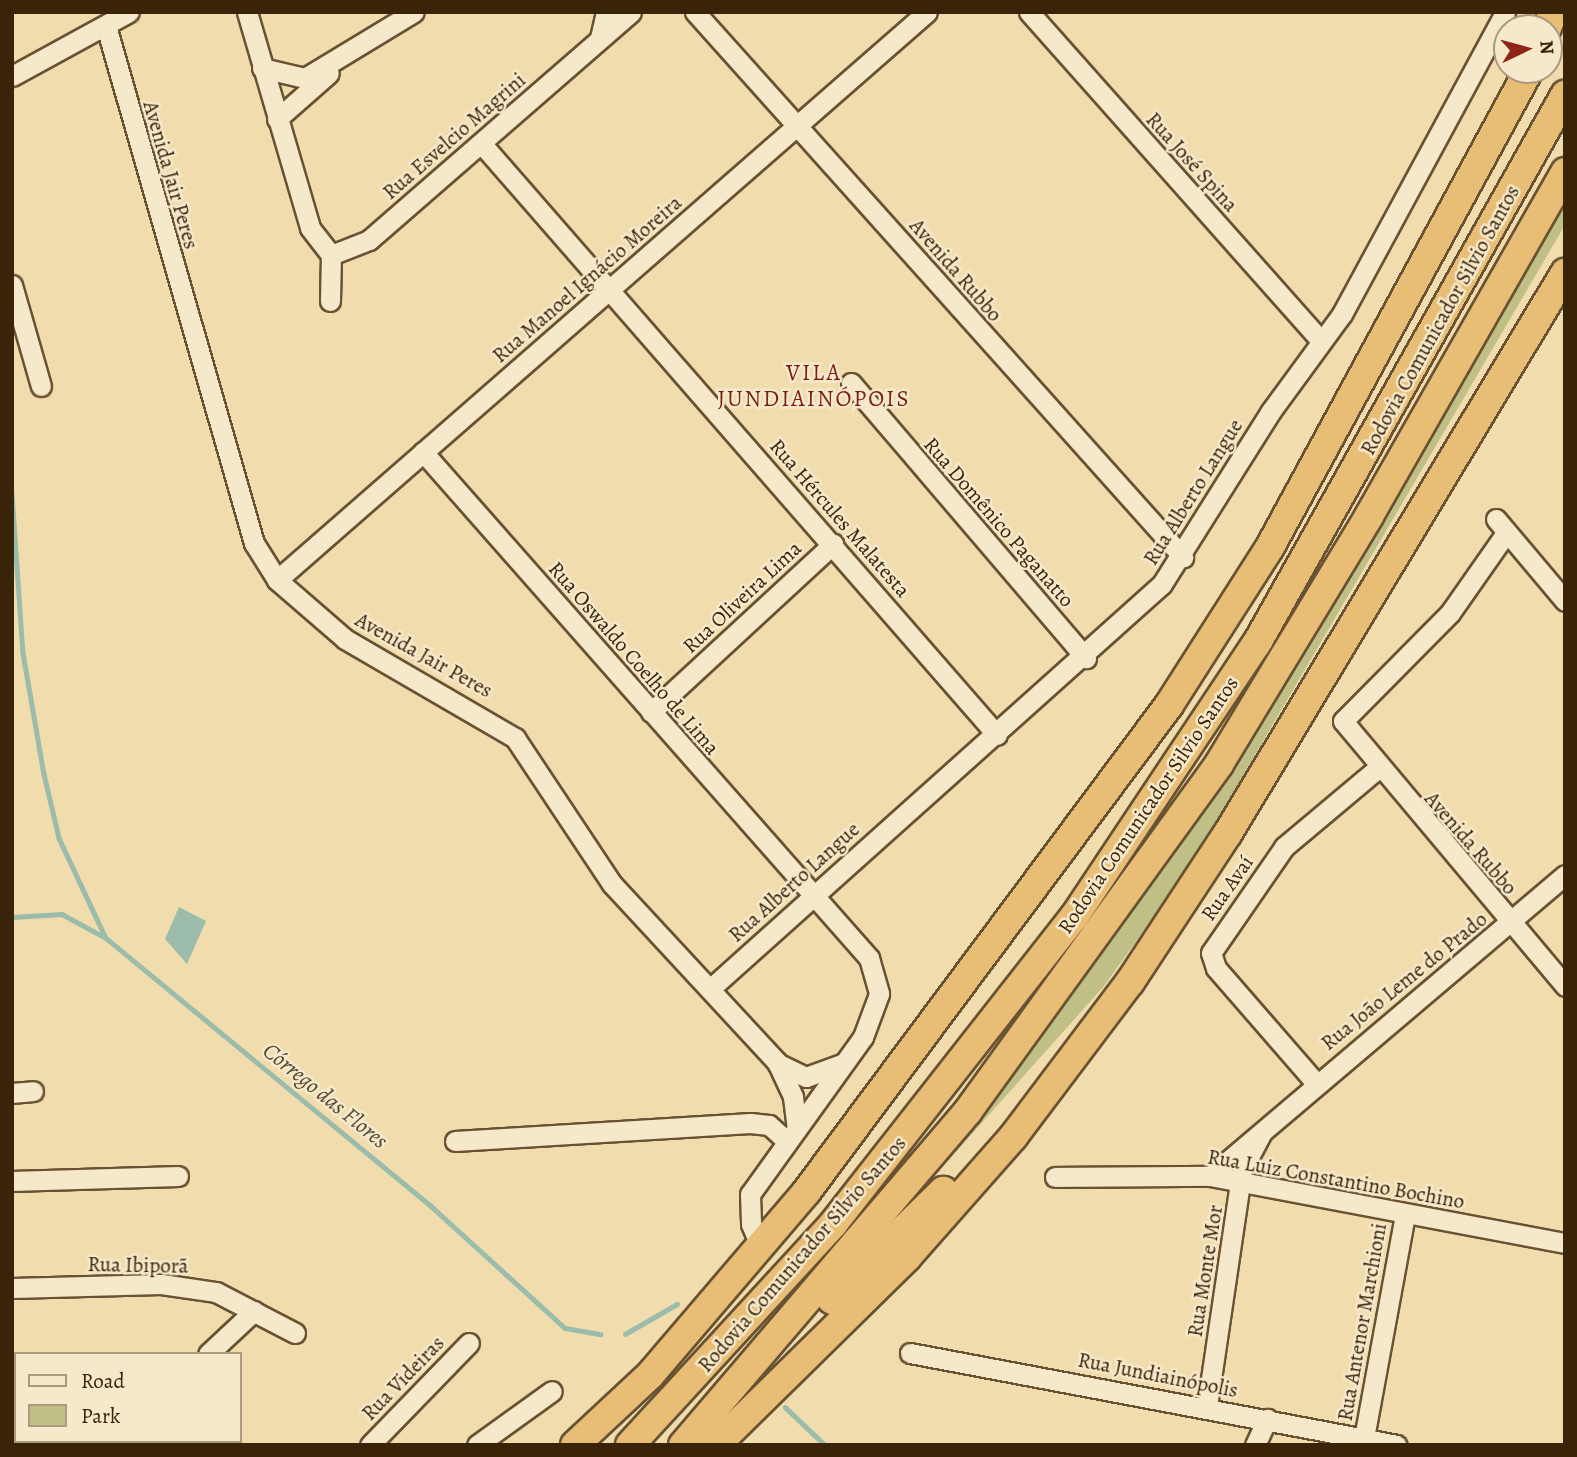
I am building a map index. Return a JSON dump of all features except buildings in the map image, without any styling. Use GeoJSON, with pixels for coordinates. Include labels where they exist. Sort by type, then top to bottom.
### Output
{"type":"FeatureCollection","features":[{"type":"Feature","properties":{"kind":"highway"},"geometry":{"type":"LineString","coordinates":[[575,1445],[650,1374],[761,1248],[953,1003],[1227,616],[1521,84]]}},
{"type":"Feature","properties":{"kind":"highway","name":"Rodovia Comunicador Silvio Santos"},"geometry":{"type":"LineString","coordinates":[[631,1445],[833,1224],[1081,906],[1257,643],[1565,96]]}},
{"type":"Feature","properties":{"kind":"highway","name":"Rodovia Comunicador Silvio Santos"},"geometry":{"type":"LineString","coordinates":[[683,1445],[725,1400],[968,1111],[1219,764],[1376,504],[1565,172]]}},
{"type":"Feature","properties":{"kind":"highway"},"geometry":{"type":"LineString","coordinates":[[716,1445],[908,1256],[1013,1137],[1130,982],[1228,833],[1565,273]]}},
{"type":"Feature","properties":{"kind":"highway"},"geometry":{"type":"LineString","coordinates":[[725,1400],[986,1146],[1130,982]]}},
{"type":"Feature","properties":{"kind":"highway"},"geometry":{"type":"LineString","coordinates":[[596,1445],[758,1269],[761,1248]]}},
{"type":"Feature","properties":{"kind":"street"},"geometry":{"type":"LineString","coordinates":[[12,76],[129,12]]}},
{"type":"Feature","properties":{"kind":"street"},"geometry":{"type":"LineString","coordinates":[[247,12],[310,228],[331,255],[330,301]]}},
{"type":"Feature","properties":{"kind":"street"},"geometry":{"type":"LineString","coordinates":[[262,68],[305,78],[348,56],[414,12]]}},
{"type":"Feature","properties":{"kind":"street"},"geometry":{"type":"LineString","coordinates":[[600,38],[606,12]]}},
{"type":"Feature","properties":{"kind":"street","name":"Rua Esvelcio Magrini"},"geometry":{"type":"LineString","coordinates":[[331,255],[369,240],[631,12]]}},
{"type":"Feature","properties":{"kind":"street","name":"Avenida Rubbo"},"geometry":{"type":"LineString","coordinates":[[695,12],[1183,557]]}},
{"type":"Feature","properties":{"kind":"street","name":"Rua Manoel Ignácio Moreira"},"geometry":{"type":"LineString","coordinates":[[277,580],[927,12]]}},
{"type":"Feature","properties":{"kind":"street","name":"Rua José Spina"},"geometry":{"type":"LineString","coordinates":[[1029,12],[1321,341]]}},
{"type":"Feature","properties":{"kind":"street","name":"Rua Alberto Langue"},"geometry":{"type":"LineString","coordinates":[[711,988],[812,894],[1086,658],[1183,557],[1271,411],[1321,341],[1505,12]]}},
{"type":"Feature","properties":{"kind":"street","name":"Avenida Jair Peres"},"geometry":{"type":"LineString","coordinates":[[106,26],[234,485],[254,543],[277,580],[345,639],[471,706],[515,738],[604,874],[777,1062],[793,1097],[792,1136]]}},
{"type":"Feature","properties":{"kind":"street"},"geometry":{"type":"LineString","coordinates":[[277,119],[348,56]]}},
{"type":"Feature","properties":{"kind":"street","name":"Rua Hércules Malatesta"},"geometry":{"type":"LineString","coordinates":[[481,143],[997,735]]}},
{"type":"Feature","properties":{"kind":"street"},"geometry":{"type":"LineString","coordinates":[[12,285],[41,386]]}},
{"type":"Feature","properties":{"kind":"street","name":"Rua Domênico Paganatto"},"geometry":{"type":"LineString","coordinates":[[850,383],[1086,658]]}},
{"type":"Feature","properties":{"kind":"street","name":"Rua Oswaldo Coelho de Lima"},"geometry":{"type":"LineString","coordinates":[[423,452],[812,894]]}},
{"type":"Feature","properties":{"kind":"street","name":"Avenida Rubbo"},"geometry":{"type":"LineString","coordinates":[[1565,601],[1501,526],[1450,613],[1345,715],[1344,728],[1565,986]]}},
{"type":"Feature","properties":{"kind":"street","name":"Rua Oliveira Lima"},"geometry":{"type":"LineString","coordinates":[[651,712],[833,544]]}},
{"type":"Feature","properties":{"kind":"street","name":"Rua Avaí"},"geometry":{"type":"LineString","coordinates":[[1315,1082],[1216,968],[1211,953],[1284,847],[1377,769]]}},
{"type":"Feature","properties":{"kind":"street","name":"Rua João Leme do Prado"},"geometry":{"type":"LineString","coordinates":[[1210,1176],[1270,1119],[1510,924],[1565,875]]}},
{"type":"Feature","properties":{"kind":"street"},"geometry":{"type":"LineString","coordinates":[[761,1248],[751,1224],[750,1194],[847,1062],[872,1016],[878,978],[869,958],[812,894]]}},
{"type":"Feature","properties":{"kind":"street","name":"Avenida Jair Peres"},"geometry":{"type":"LineString","coordinates":[[777,1062],[806,1077],[847,1062]]}},
{"type":"Feature","properties":{"kind":"street"},"geometry":{"type":"LineString","coordinates":[[12,1093],[33,1091]]}},
{"type":"Feature","properties":{"kind":"street","name":"Rua João Leme do Prado"},"geometry":{"type":"LineString","coordinates":[[1241,1185],[1270,1119]]}},
{"type":"Feature","properties":{"kind":"street"},"geometry":{"type":"LineString","coordinates":[[455,1142],[750,1123],[769,1125],[792,1136]]}},
{"type":"Feature","properties":{"kind":"street"},"geometry":{"type":"LineString","coordinates":[[12,1181],[178,1176]]}},
{"type":"Feature","properties":{"kind":"street","name":"Rua Luiz Constantino Bochino"},"geometry":{"type":"LineString","coordinates":[[1055,1177],[1210,1176],[1241,1185],[1565,1243]]}},
{"type":"Feature","properties":{"kind":"street","name":"Rua Monte Mor"},"geometry":{"type":"LineString","coordinates":[[1207,1406],[1241,1185]]}},
{"type":"Feature","properties":{"kind":"street","name":"Rua Antenor Marchioni"},"geometry":{"type":"LineString","coordinates":[[1364,1438],[1405,1214]]}},
{"type":"Feature","properties":{"kind":"street","name":"Rua Ibiporã"},"geometry":{"type":"LineString","coordinates":[[12,1288],[161,1284],[216,1292],[295,1333]]}},
{"type":"Feature","properties":{"kind":"street"},"geometry":{"type":"LineString","coordinates":[[210,1352],[254,1311]]}},
{"type":"Feature","properties":{"kind":"street","name":"Rua Videiras"},"geometry":{"type":"LineString","coordinates":[[370,1445],[469,1343]]}},
{"type":"Feature","properties":{"kind":"street","name":"Rua Jundiainópolis"},"geometry":{"type":"LineString","coordinates":[[910,1353],[1207,1406],[1396,1445]]}},
{"type":"Feature","properties":{"kind":"street"},"geometry":{"type":"LineString","coordinates":[[477,1445],[552,1391]]}},
{"type":"Feature","properties":{"kind":"street"},"geometry":{"type":"LineString","coordinates":[[1255,1445],[1267,1419]]}},
{"type":"Feature","properties":{"kind":"green space"},"geometry":{"type":"Polygon","coordinates":[[[1565,182],[1565,225],[1190,866],[1104,986],[937,1173],[941,1158],[1012,1071],[1565,182]]]}},
{"type":"Feature","properties":{"kind":"shaded area"},"geometry":{"type":"Polygon","coordinates":[[[179,907],[206,921],[187,964],[165,939],[179,907]]]}},
{"type":"Feature","properties":{"kind":"waterway"},"geometry":{"type":"LineString","coordinates":[[12,493],[23,653],[44,774],[59,838],[105,936]]}},
{"type":"Feature","properties":{"kind":"waterway","name":"Córrego das Flores"},"geometry":{"type":"LineString","coordinates":[[12,917],[62,914],[106,938],[431,1206],[565,1328],[600,1334]]}},
{"type":"Feature","properties":{"kind":"waterway","name":"Córrego das Flores"},"geometry":{"type":"LineString","coordinates":[[625,1334],[677,1304]]}},
{"type":"Feature","properties":{"kind":"waterway","name":"Córrego das Flores"},"geometry":{"type":"LineString","coordinates":[[785,1407],[825,1445]]}},
{"type":"Feature","properties":{"kind":"district","name":"VILA JUNDIAINÓPOIS"},"geometry":{"type":"Point","coordinates":[814,386]}}]}
